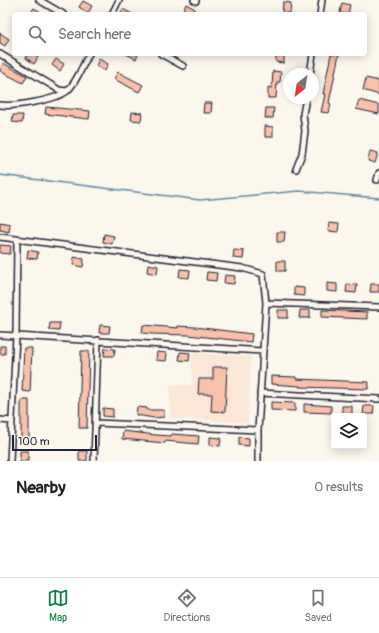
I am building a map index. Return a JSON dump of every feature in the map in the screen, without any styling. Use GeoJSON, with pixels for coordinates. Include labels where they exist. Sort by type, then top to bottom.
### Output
{"type":"FeatureCollection","features":[{"type":"Feature","properties":{"kind":"street"},"geometry":{"type":"LineString","coordinates":[[39,0],[60,12]]}},
{"type":"Feature","properties":{"kind":"street"},"geometry":{"type":"LineString","coordinates":[[113,12],[119,0]]}},
{"type":"Feature","properties":{"kind":"street"},"geometry":{"type":"LineString","coordinates":[[320,12],[322,0]]}},
{"type":"Feature","properties":{"kind":"street"},"geometry":{"type":"LineString","coordinates":[[0,54],[59,90],[67,91]]}},
{"type":"Feature","properties":{"kind":"street"},"geometry":{"type":"LineString","coordinates":[[0,105],[35,102],[60,96],[71,87],[88,56]]}},
{"type":"Feature","properties":{"kind":"street"},"geometry":{"type":"LineString","coordinates":[[165,56],[183,66]]}},
{"type":"Feature","properties":{"kind":"street"},"geometry":{"type":"LineString","coordinates":[[311,68],[313,56]]}},
{"type":"Feature","properties":{"kind":"street"},"geometry":{"type":"LineString","coordinates":[[296,169],[302,154],[305,131],[305,104]]}},
{"type":"Feature","properties":{"kind":"street"},"geometry":{"type":"LineString","coordinates":[[377,180],[379,173]]}},
{"type":"Feature","properties":{"kind":"street"},"geometry":{"type":"LineString","coordinates":[[0,237],[242,268],[263,274],[266,303],[258,430],[258,461]]}},
{"type":"Feature","properties":{"kind":"street"},"geometry":{"type":"LineString","coordinates":[[10,461],[16,335],[17,240]]}},
{"type":"Feature","properties":{"kind":"street"},"geometry":{"type":"LineString","coordinates":[[266,303],[379,307]]}},
{"type":"Feature","properties":{"kind":"street"},"geometry":{"type":"LineString","coordinates":[[0,335],[263,351]]}},
{"type":"Feature","properties":{"kind":"street"},"geometry":{"type":"LineString","coordinates":[[94,461],[98,340]]}},
{"type":"Feature","properties":{"kind":"street"},"geometry":{"type":"LineString","coordinates":[[260,393],[379,399]]}},
{"type":"Feature","properties":{"kind":"street"},"geometry":{"type":"LineString","coordinates":[[0,420],[12,420]]}},
{"type":"Feature","properties":{"kind":"street"},"geometry":{"type":"LineString","coordinates":[[96,423],[258,430]]}},
{"type":"Feature","properties":{"kind":"shaded area"},"geometry":{"type":"Polygon","coordinates":[[[192,353],[251,356],[248,423],[170,418],[170,385],[192,385],[192,353]]]}},
{"type":"Feature","properties":{"kind":"building"},"geometry":{"type":"Polygon","coordinates":[[[83,1],[92,6],[89,12],[79,7],[83,1]]]}},
{"type":"Feature","properties":{"kind":"building"},"geometry":{"type":"Polygon","coordinates":[[[283,2],[291,3],[290,12],[282,12],[283,2]]]}},
{"type":"Feature","properties":{"kind":"building"},"geometry":{"type":"Polygon","coordinates":[[[342,3],[350,5],[348,12],[340,12],[342,3]]]}},
{"type":"Feature","properties":{"kind":"building"},"geometry":{"type":"Polygon","coordinates":[[[186,4],[195,9],[194,12],[183,11],[186,4]]]}},
{"type":"Feature","properties":{"kind":"building"},"geometry":{"type":"Polygon","coordinates":[[[34,8],[41,12],[31,12],[34,8]]]}},
{"type":"Feature","properties":{"kind":"building"},"geometry":{"type":"Polygon","coordinates":[[[123,9],[128,12],[121,12],[123,9]]]}},
{"type":"Feature","properties":{"kind":"building"},"geometry":{"type":"Polygon","coordinates":[[[0,33],[9,39],[5,46],[0,43],[0,33]]]}},
{"type":"Feature","properties":{"kind":"building"},"geometry":{"type":"Polygon","coordinates":[[[27,56],[38,57],[34,64],[26,58],[27,56]]]}},
{"type":"Feature","properties":{"kind":"building"},"geometry":{"type":"Polygon","coordinates":[[[130,56],[137,56],[136,59],[130,56]]]}},
{"type":"Feature","properties":{"kind":"building"},"geometry":{"type":"Polygon","coordinates":[[[276,56],[284,56],[284,63],[276,62],[276,56]]]}},
{"type":"Feature","properties":{"kind":"building"},"geometry":{"type":"Polygon","coordinates":[[[331,56],[339,56],[329,103],[331,104],[329,113],[321,112],[325,94],[323,94],[331,56]]]}},
{"type":"Feature","properties":{"kind":"building"},"geometry":{"type":"Polygon","coordinates":[[[56,59],[64,64],[60,71],[52,65],[56,59]]]}},
{"type":"Feature","properties":{"kind":"building"},"geometry":{"type":"Polygon","coordinates":[[[99,59],[108,64],[105,71],[96,66],[99,59]]]}},
{"type":"Feature","properties":{"kind":"building"},"geometry":{"type":"Polygon","coordinates":[[[3,63],[27,76],[23,83],[0,71],[3,63]]]}},
{"type":"Feature","properties":{"kind":"building"},"geometry":{"type":"Polygon","coordinates":[[[273,71],[281,72],[280,82],[277,82],[276,98],[268,98],[268,87],[272,88],[273,71]]]}},
{"type":"Feature","properties":{"kind":"building"},"geometry":{"type":"Polygon","coordinates":[[[118,72],[143,85],[139,92],[114,79],[118,72]]]}},
{"type":"Feature","properties":{"kind":"building"},"geometry":{"type":"Polygon","coordinates":[[[366,78],[379,81],[379,95],[363,90],[366,78]]]}},
{"type":"Feature","properties":{"kind":"building"},"geometry":{"type":"Polygon","coordinates":[[[359,100],[379,105],[379,114],[356,109],[359,100]]]}},
{"type":"Feature","properties":{"kind":"building"},"geometry":{"type":"Polygon","coordinates":[[[204,103],[212,103],[211,113],[203,113],[204,103]]]}},
{"type":"Feature","properties":{"kind":"building"},"geometry":{"type":"Polygon","coordinates":[[[46,107],[90,111],[89,119],[45,114],[46,107]]]}},
{"type":"Feature","properties":{"kind":"building"},"geometry":{"type":"Polygon","coordinates":[[[266,108],[274,108],[273,118],[265,118],[266,108]]]}},
{"type":"Feature","properties":{"kind":"building"},"geometry":{"type":"Polygon","coordinates":[[[132,112],[142,113],[141,121],[131,120],[132,112]]]}},
{"type":"Feature","properties":{"kind":"building"},"geometry":{"type":"Polygon","coordinates":[[[13,115],[23,115],[22,123],[12,122],[13,115]]]}},
{"type":"Feature","properties":{"kind":"building"},"geometry":{"type":"Polygon","coordinates":[[[265,126],[273,127],[273,137],[265,137],[265,126]]]}},
{"type":"Feature","properties":{"kind":"building"},"geometry":{"type":"Polygon","coordinates":[[[370,151],[378,153],[375,163],[368,161],[370,151]]]}},
{"type":"Feature","properties":{"kind":"building"},"geometry":{"type":"Polygon","coordinates":[[[0,222],[10,224],[9,232],[0,230],[0,222]]]}},
{"type":"Feature","properties":{"kind":"building"},"geometry":{"type":"Polygon","coordinates":[[[329,223],[339,224],[338,232],[328,231],[329,223]]]}},
{"type":"Feature","properties":{"kind":"building"},"geometry":{"type":"Polygon","coordinates":[[[277,232],[285,232],[284,242],[277,242],[277,232]]]}},
{"type":"Feature","properties":{"kind":"building"},"geometry":{"type":"Polygon","coordinates":[[[104,234],[114,236],[112,244],[103,242],[104,234]]]}},
{"type":"Feature","properties":{"kind":"building"},"geometry":{"type":"Polygon","coordinates":[[[0,245],[11,246],[10,254],[0,253],[0,245]]]}},
{"type":"Feature","properties":{"kind":"building"},"geometry":{"type":"Polygon","coordinates":[[[28,250],[38,252],[37,259],[27,258],[28,250]]]}},
{"type":"Feature","properties":{"kind":"building"},"geometry":{"type":"Polygon","coordinates":[[[234,250],[244,251],[243,259],[233,258],[234,250]]]}},
{"type":"Feature","properties":{"kind":"building"},"geometry":{"type":"Polygon","coordinates":[[[74,257],[84,259],[83,267],[73,265],[74,257]]]}},
{"type":"Feature","properties":{"kind":"building"},"geometry":{"type":"Polygon","coordinates":[[[277,261],[285,261],[285,271],[277,271],[277,261]]]}},
{"type":"Feature","properties":{"kind":"building"},"geometry":{"type":"Polygon","coordinates":[[[148,264],[158,266],[157,274],[147,272],[148,264]]]}},
{"type":"Feature","properties":{"kind":"building"},"geometry":{"type":"Polygon","coordinates":[[[180,269],[190,270],[189,278],[179,277],[180,269]]]}},
{"type":"Feature","properties":{"kind":"building"},"geometry":{"type":"Polygon","coordinates":[[[207,272],[217,273],[216,281],[206,280],[207,272]]]}},
{"type":"Feature","properties":{"kind":"building"},"geometry":{"type":"Polygon","coordinates":[[[225,275],[235,276],[234,284],[224,283],[225,275]]]}},
{"type":"Feature","properties":{"kind":"building"},"geometry":{"type":"Polygon","coordinates":[[[327,283],[337,284],[337,292],[327,291],[327,283]]]}},
{"type":"Feature","properties":{"kind":"building"},"geometry":{"type":"Polygon","coordinates":[[[347,284],[357,285],[356,293],[346,292],[347,284]]]}},
{"type":"Feature","properties":{"kind":"building"},"geometry":{"type":"Polygon","coordinates":[[[371,284],[379,284],[379,292],[370,292],[371,284]]]}},
{"type":"Feature","properties":{"kind":"building"},"geometry":{"type":"Polygon","coordinates":[[[294,287],[304,288],[304,296],[294,295],[294,287]]]}},
{"type":"Feature","properties":{"kind":"building"},"geometry":{"type":"Polygon","coordinates":[[[278,310],[288,310],[288,318],[278,318],[278,310]]]}},
{"type":"Feature","properties":{"kind":"building"},"geometry":{"type":"Polygon","coordinates":[[[300,310],[310,310],[310,318],[299,318],[300,310]]]}},
{"type":"Feature","properties":{"kind":"building"},"geometry":{"type":"Polygon","coordinates":[[[322,310],[367,312],[367,319],[322,317],[322,310]]]}},
{"type":"Feature","properties":{"kind":"building"},"geometry":{"type":"Polygon","coordinates":[[[50,323],[60,323],[59,331],[49,330],[50,323]]]}},
{"type":"Feature","properties":{"kind":"building"},"geometry":{"type":"Polygon","coordinates":[[[100,325],[110,326],[109,333],[99,333],[100,325]]]}},
{"type":"Feature","properties":{"kind":"building"},"geometry":{"type":"Polygon","coordinates":[[[143,325],[178,328],[178,326],[195,327],[252,334],[251,342],[188,335],[152,334],[142,333],[143,325]]]}},
{"type":"Feature","properties":{"kind":"building"},"geometry":{"type":"Polygon","coordinates":[[[0,346],[5,346],[5,354],[0,354],[0,346]]]}},
{"type":"Feature","properties":{"kind":"building"},"geometry":{"type":"Polygon","coordinates":[[[24,348],[32,348],[30,392],[22,391],[24,348]]]}},
{"type":"Feature","properties":{"kind":"building"},"geometry":{"type":"Polygon","coordinates":[[[105,348],[115,349],[114,356],[104,356],[105,348]]]}},
{"type":"Feature","properties":{"kind":"building"},"geometry":{"type":"Polygon","coordinates":[[[81,351],[89,351],[87,428],[79,428],[81,351]]]}},
{"type":"Feature","properties":{"kind":"building"},"geometry":{"type":"Polygon","coordinates":[[[157,352],[167,353],[166,361],[156,360],[157,352]]]}},
{"type":"Feature","properties":{"kind":"building"},"geometry":{"type":"Polygon","coordinates":[[[180,352],[190,353],[189,361],[179,360],[180,352]]]}},
{"type":"Feature","properties":{"kind":"building"},"geometry":{"type":"Polygon","coordinates":[[[213,367],[227,367],[225,412],[211,411],[212,394],[198,394],[199,379],[213,379],[213,367]]]}},
{"type":"Feature","properties":{"kind":"building"},"geometry":{"type":"Polygon","coordinates":[[[271,376],[296,377],[296,379],[369,382],[368,389],[299,387],[300,386],[271,384],[271,376]]]}},
{"type":"Feature","properties":{"kind":"building"},"geometry":{"type":"Polygon","coordinates":[[[21,400],[29,400],[29,442],[21,442],[21,400]]]}},
{"type":"Feature","properties":{"kind":"building"},"geometry":{"type":"Polygon","coordinates":[[[271,402],[295,403],[295,411],[271,410],[271,402]]]}},
{"type":"Feature","properties":{"kind":"building"},"geometry":{"type":"Polygon","coordinates":[[[304,404],[331,406],[331,413],[304,412],[304,404]]]}},
{"type":"Feature","properties":{"kind":"building"},"geometry":{"type":"Polygon","coordinates":[[[342,406],[352,406],[352,413],[342,413],[342,406]]]}},
{"type":"Feature","properties":{"kind":"building"},"geometry":{"type":"Polygon","coordinates":[[[364,406],[374,406],[373,414],[363,413],[364,406]]]}},
{"type":"Feature","properties":{"kind":"building"},"geometry":{"type":"Polygon","coordinates":[[[137,407],[147,408],[147,410],[164,410],[164,417],[154,418],[136,415],[137,407]]]}},
{"type":"Feature","properties":{"kind":"building"},"geometry":{"type":"Polygon","coordinates":[[[103,408],[113,409],[113,417],[103,416],[103,408]]]}},
{"type":"Feature","properties":{"kind":"building"},"geometry":{"type":"Polygon","coordinates":[[[123,431],[171,436],[172,434],[199,436],[198,444],[165,441],[165,443],[122,439],[123,431]]]}},
{"type":"Feature","properties":{"kind":"building"},"geometry":{"type":"Polygon","coordinates":[[[210,437],[221,438],[220,446],[210,445],[210,437]]]}},
{"type":"Feature","properties":{"kind":"building"},"geometry":{"type":"Polygon","coordinates":[[[239,437],[249,438],[249,446],[239,445],[239,437]]]}},
{"type":"Feature","properties":{"kind":"building"},"geometry":{"type":"Polygon","coordinates":[[[20,451],[28,451],[28,461],[20,461],[20,451]]]}},
{"type":"Feature","properties":{"kind":"building"},"geometry":{"type":"Polygon","coordinates":[[[79,451],[87,451],[87,461],[79,461],[79,451]]]}},
{"type":"Feature","properties":{"kind":"waterway"},"geometry":{"type":"LineString","coordinates":[[0,175],[200,200],[299,191],[379,198]]}}]}
